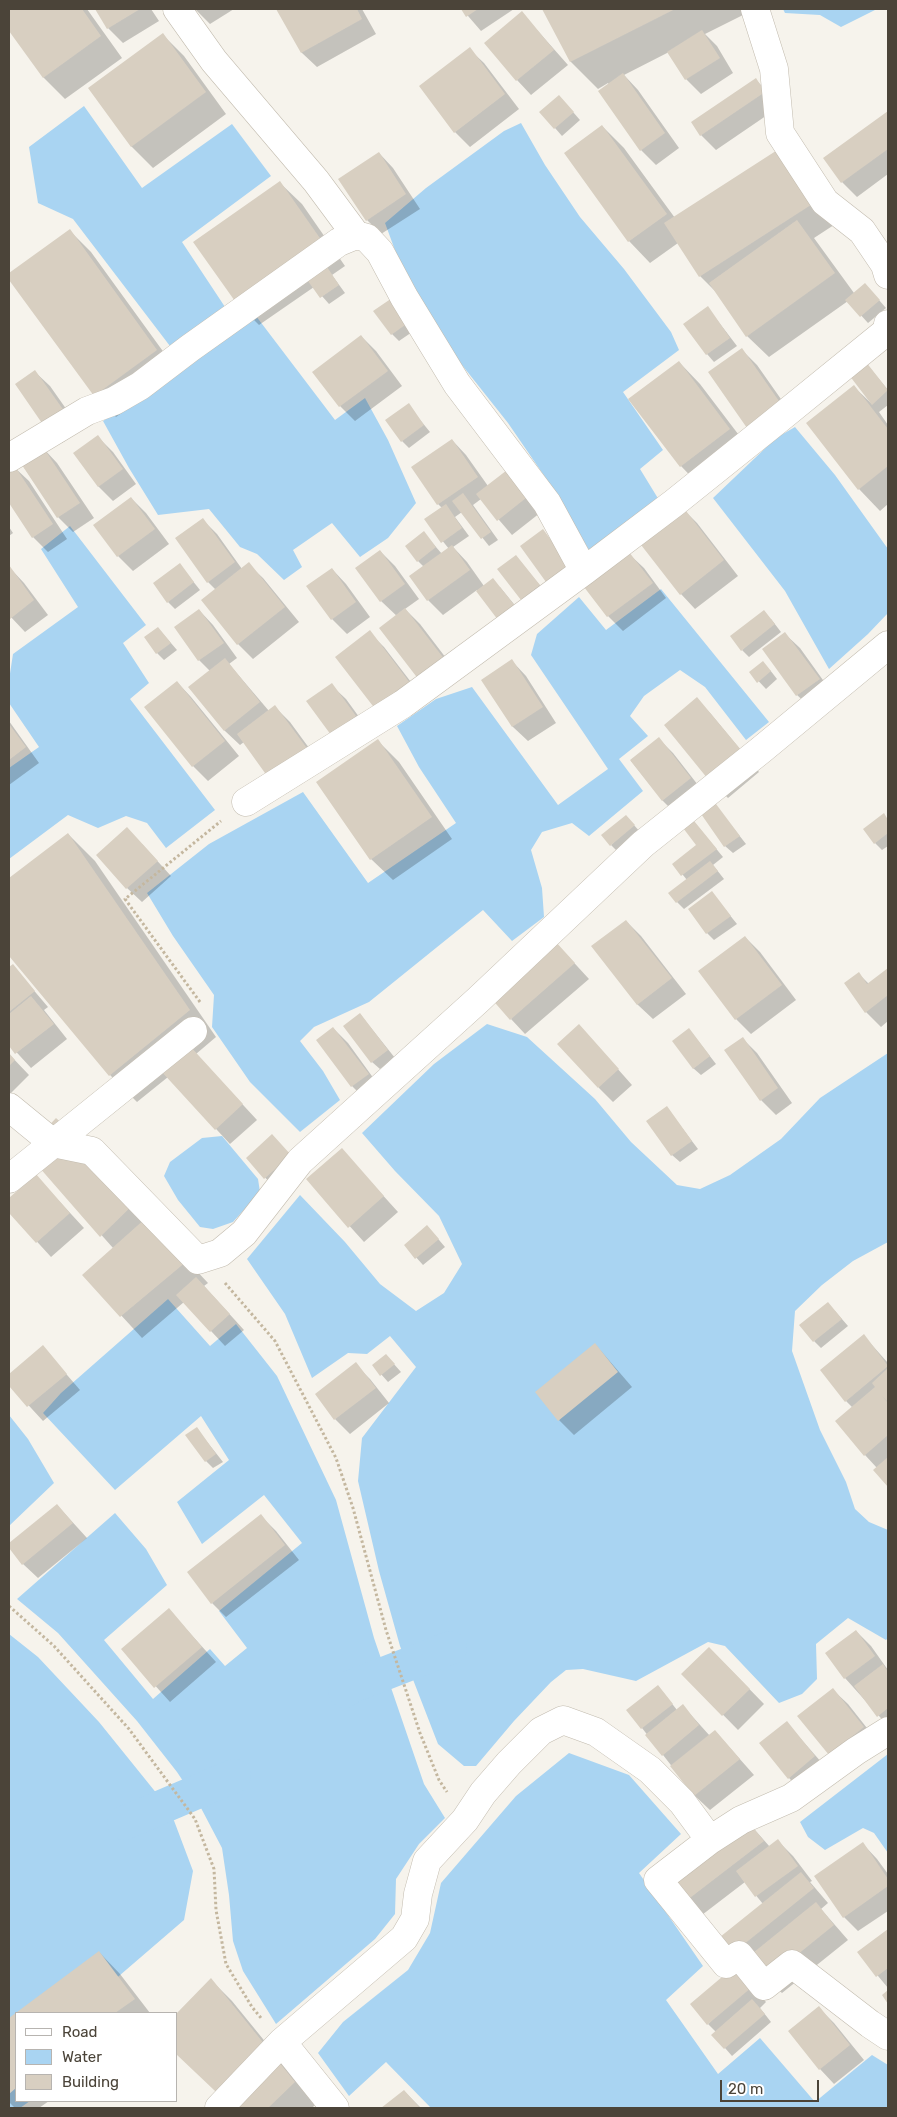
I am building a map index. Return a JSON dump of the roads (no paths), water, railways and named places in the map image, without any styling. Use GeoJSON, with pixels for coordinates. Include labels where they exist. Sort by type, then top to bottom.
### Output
{"type":"FeatureCollection","features":[{"type":"Feature","properties":{"kind":"street"},"geometry":{"type":"LineString","coordinates":[[177,9],[214,60],[316,181],[356,235]]}},
{"type":"Feature","properties":{"kind":"street"},"geometry":{"type":"LineString","coordinates":[[755,9],[774,69],[780,134],[825,202],[862,232],[886,265],[888,275]]}},
{"type":"Feature","properties":{"kind":"street"},"geometry":{"type":"LineString","coordinates":[[9,458],[87,411],[114,401],[140,386],[338,242],[356,235],[367,238],[380,252],[404,297],[457,384],[547,503],[584,571]]}},
{"type":"Feature","properties":{"kind":"street"},"geometry":{"type":"LineString","coordinates":[[246,802],[403,704],[584,571],[682,497],[888,329]]}},
{"type":"Feature","properties":{"kind":"street"},"geometry":{"type":"LineString","coordinates":[[9,1107],[53,1143],[92,1150],[198,1260],[220,1253],[244,1233],[300,1161],[478,1000],[643,844],[761,750],[841,682],[878,656],[888,645]]}},
{"type":"Feature","properties":{"kind":"street"},"geometry":{"type":"LineString","coordinates":[[9,1179],[193,1031]]}},
{"type":"Feature","properties":{"kind":"street"},"geometry":{"type":"LineString","coordinates":[[219,2108],[282,2042],[404,1938],[415,1919],[418,1894],[427,1860],[465,1820],[509,1763],[541,1730],[563,1720],[596,1732],[650,1770],[682,1802],[710,1840]]}},
{"type":"Feature","properties":{"kind":"street"},"geometry":{"type":"LineString","coordinates":[[888,1731],[856,1751],[791,1798],[741,1820],[710,1840],[658,1880],[726,1964],[739,1955],[764,1986],[792,1964],[888,2036]]}},
{"type":"Feature","properties":{"kind":"street"},"geometry":{"type":"LineString","coordinates":[[282,2042],[335,2108]]}},
{"type":"Feature","properties":{"kind":"water"},"geometry":{"type":"Polygon","coordinates":[[[783,9],[877,9],[841,27],[820,15],[785,13],[783,9]]]}},
{"type":"Feature","properties":{"kind":"water"},"geometry":{"type":"Polygon","coordinates":[[[84,106],[142,188],[232,124],[271,176],[182,242],[227,310],[173,350],[73,219],[38,203],[29,147],[84,106]]]}},
{"type":"Feature","properties":{"kind":"water"},"geometry":{"type":"Polygon","coordinates":[[[521,123],[545,165],[580,217],[624,269],[671,332],[679,350],[623,392],[663,450],[640,469],[659,500],[590,552],[556,493],[508,423],[458,360],[403,272],[385,223],[426,188],[504,131],[521,123]]]}},
{"type":"Feature","properties":{"kind":"water"},"geometry":{"type":"Polygon","coordinates":[[[256,316],[335,420],[365,398],[388,440],[416,503],[388,538],[360,557],[332,523],[293,550],[302,567],[284,580],[257,554],[240,547],[209,509],[158,515],[103,421],[256,316]]]}},
{"type":"Feature","properties":{"kind":"water"},"geometry":{"type":"Polygon","coordinates":[[[795,427],[835,475],[888,549],[888,613],[829,669],[785,591],[713,498],[776,438],[795,427]]]}},
{"type":"Feature","properties":{"kind":"water"},"geometry":{"type":"Polygon","coordinates":[[[70,526],[146,625],[123,643],[149,683],[130,699],[215,810],[166,848],[147,823],[126,816],[98,828],[68,815],[9,859],[9,768],[39,747],[9,703],[9,680],[13,654],[78,607],[41,549],[70,526]]]}},
{"type":"Feature","properties":{"kind":"water"},"geometry":{"type":"Polygon","coordinates":[[[661,589],[769,722],[746,740],[705,687],[680,670],[644,696],[630,716],[648,736],[619,759],[643,791],[589,836],[572,823],[542,832],[531,850],[542,888],[544,917],[512,941],[483,910],[369,1002],[314,1027],[300,1041],[323,1071],[340,1100],[300,1132],[250,1082],[212,1027],[214,995],[173,936],[147,893],[209,844],[303,792],[368,883],[456,823],[419,767],[397,726],[436,699],[472,687],[558,805],[608,769],[531,655],[537,634],[579,597],[606,630],[661,589]]]}},
{"type":"Feature","properties":{"kind":"water"},"geometry":{"type":"Polygon","coordinates":[[[487,1024],[527,1037],[595,1099],[631,1142],[677,1185],[700,1189],[730,1175],[781,1139],[820,1098],[888,1053],[888,1242],[853,1261],[822,1285],[795,1311],[792,1351],[820,1430],[846,1482],[855,1509],[869,1522],[888,1530],[888,1638],[886,1640],[848,1618],[816,1644],[817,1679],[802,1694],[779,1703],[725,1646],[708,1642],[636,1681],[583,1669],[566,1670],[551,1682],[514,1721],[476,1766],[464,1766],[438,1744],[400,1646],[379,1571],[358,1481],[362,1438],[416,1367],[390,1336],[367,1354],[348,1353],[312,1378],[285,1314],[247,1259],[300,1195],[345,1242],[380,1284],[416,1311],[444,1293],[462,1264],[439,1216],[395,1171],[362,1133],[434,1064],[487,1024]]]}},
{"type":"Feature","properties":{"kind":"water"},"geometry":{"type":"Polygon","coordinates":[[[222,1136],[258,1179],[260,1192],[233,1222],[213,1229],[200,1227],[178,1200],[164,1176],[170,1162],[202,1138],[222,1136]]]}},
{"type":"Feature","properties":{"kind":"water"},"geometry":{"type":"Polygon","coordinates":[[[168,1299],[210,1346],[236,1324],[277,1376],[336,1500],[374,1638],[424,1784],[445,1818],[419,1844],[396,1879],[395,1914],[375,1939],[276,2024],[243,1971],[233,1941],[222,1848],[201,1808],[177,1772],[137,1721],[58,1633],[17,1599],[115,1513],[146,1549],[167,1585],[104,1640],[153,1699],[210,1649],[225,1666],[247,1648],[219,1611],[302,1543],[264,1495],[202,1544],[177,1502],[229,1460],[201,1416],[115,1490],[43,1413],[61,1393],[168,1299]]]}},
{"type":"Feature","properties":{"kind":"water"},"geometry":{"type":"Polygon","coordinates":[[[9,1415],[28,1439],[54,1483],[9,1526],[9,1415]]]}},
{"type":"Feature","properties":{"kind":"water"},"geometry":{"type":"Polygon","coordinates":[[[9,1634],[38,1657],[99,1722],[170,1810],[193,1871],[184,1920],[77,2012],[15,2012],[15,2102],[29,2102],[20,2108],[9,2108],[9,1634]]]}},
{"type":"Feature","properties":{"kind":"water"},"geometry":{"type":"Polygon","coordinates":[[[569,1753],[629,1775],[681,1834],[639,1873],[703,1966],[666,2000],[718,2074],[760,2038],[815,2102],[872,2055],[888,2065],[888,2108],[431,2108],[386,2062],[349,2096],[318,2053],[343,2022],[408,1970],[430,1933],[441,1883],[516,1796],[569,1753]]]}},
{"type":"Feature","properties":{"kind":"water"},"geometry":{"type":"Polygon","coordinates":[[[888,1754],[888,1853],[874,1833],[863,1828],[825,1850],[808,1837],[800,1822],[888,1754]]]}},
{"type":"Feature","properties":{"kind":"waterway"},"geometry":{"type":"LineString","coordinates":[[345,1691],[350,1687],[450,1648]]}},
{"type":"Feature","properties":{"kind":"waterway"},"geometry":{"type":"LineString","coordinates":[[124,1823],[234,1776]]}}]}
